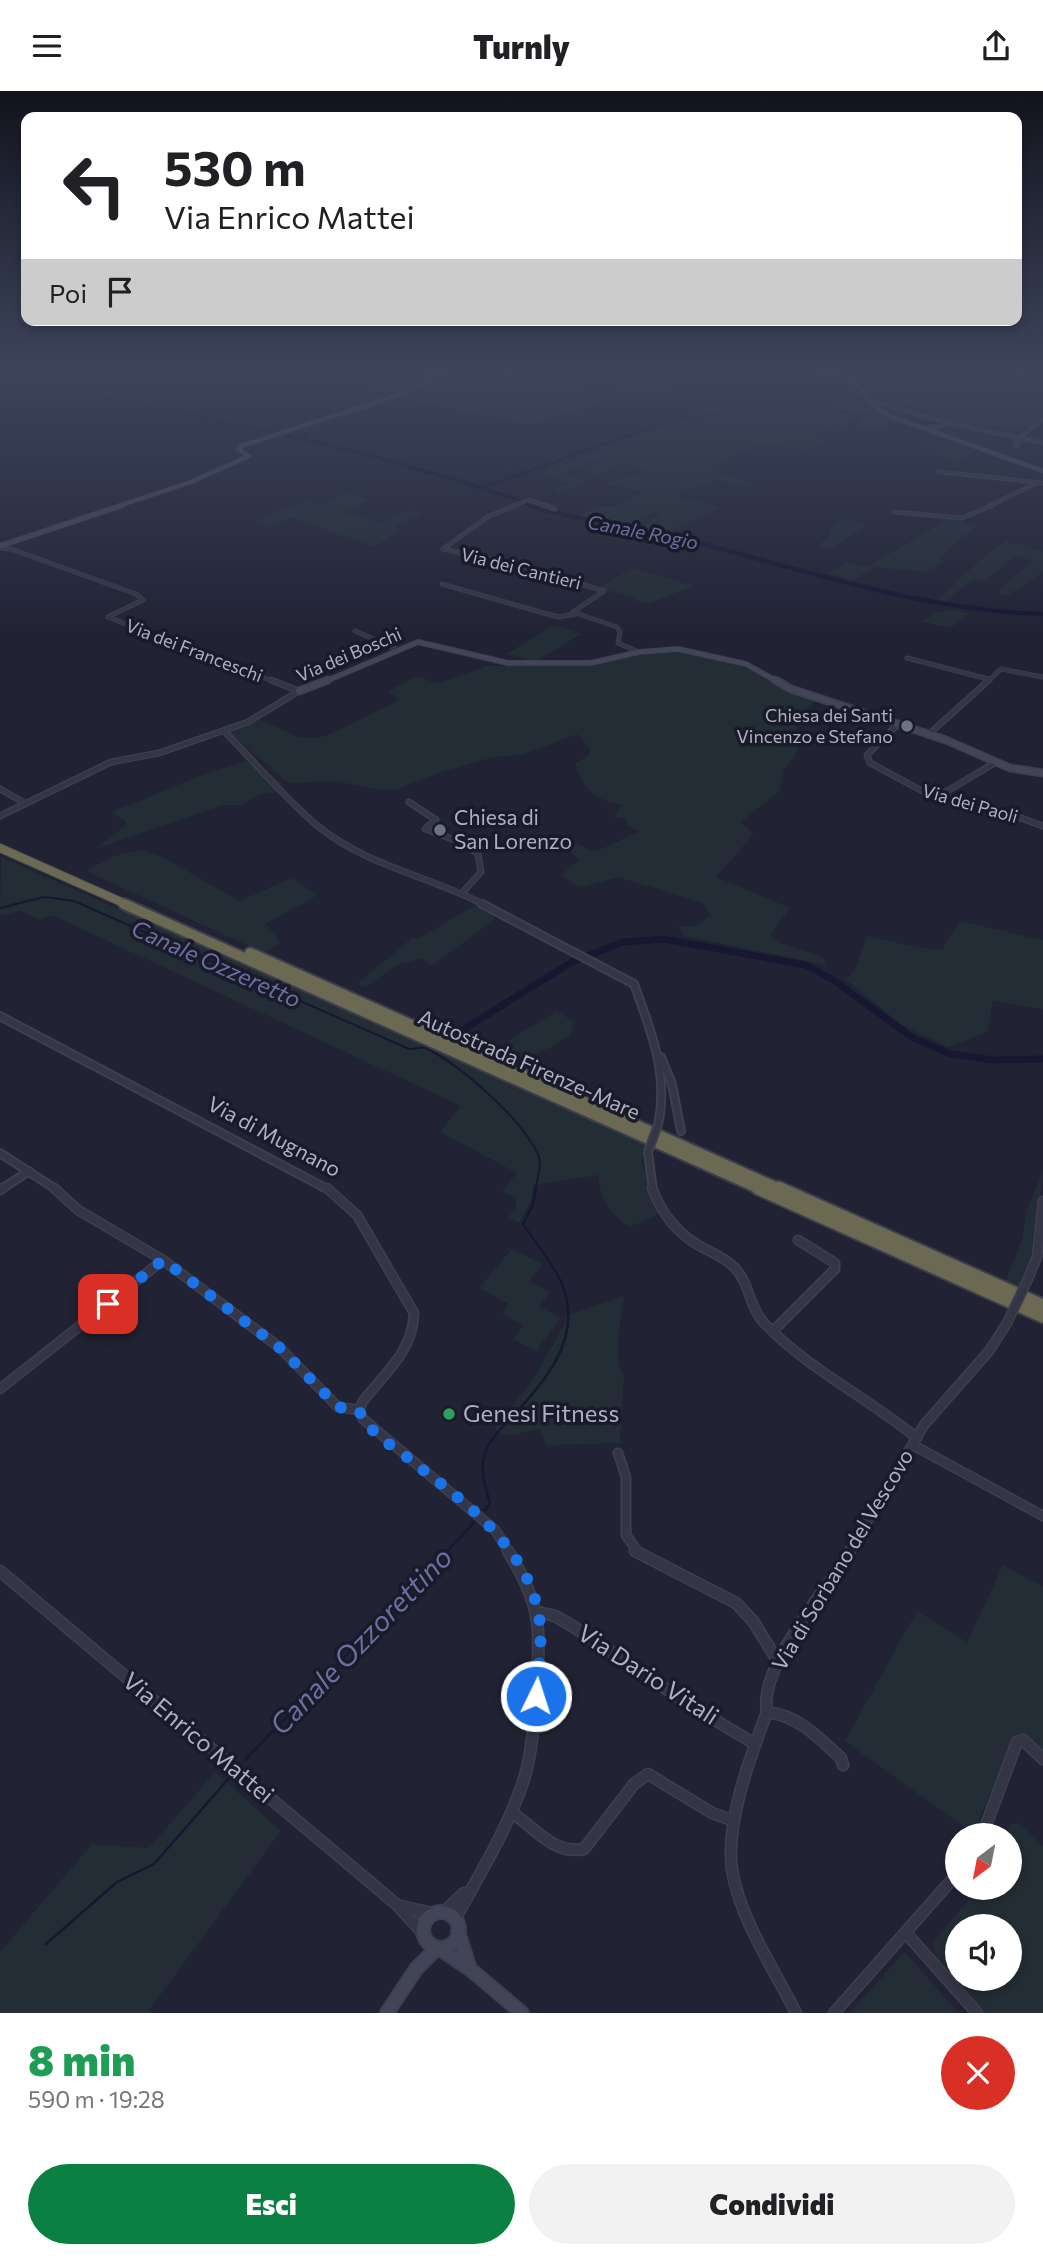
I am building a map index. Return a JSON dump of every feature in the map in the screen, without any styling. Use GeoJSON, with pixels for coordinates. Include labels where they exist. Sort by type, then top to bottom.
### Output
{"type":"FeatureCollection","features":[{"type":"Feature","properties":{"kind":"highway","name":"Autostrada Firenze-Mare"},"geometry":{"type":"LineString","coordinates":[[0,842],[1043,1306]]}},
{"type":"Feature","properties":{"kind":"highway","name":"Autostrada Firenze-Mare"},"geometry":{"type":"LineString","coordinates":[[0,848],[1043,1316]]}},
{"type":"Feature","properties":{"kind":"street"},"geometry":{"type":"LineString","coordinates":[[1,547],[191,482],[245,458]]}},
{"type":"Feature","properties":{"kind":"street"},"geometry":{"type":"LineString","coordinates":[[1006,458],[1043,471]]}},
{"type":"Feature","properties":{"kind":"street"},"geometry":{"type":"LineString","coordinates":[[939,473],[1043,483]]}},
{"type":"Feature","properties":{"kind":"street"},"geometry":{"type":"LineString","coordinates":[[894,512],[961,517],[1009,498],[1035,484]]}},
{"type":"Feature","properties":{"kind":"street","name":"Via dei Cantieri"},"geometry":{"type":"LineString","coordinates":[[555,509],[524,502],[489,516],[443,549],[523,566],[604,591],[574,610],[576,614]]}},
{"type":"Feature","properties":{"kind":"street","name":"Via dei Franceschi"},"geometry":{"type":"LineString","coordinates":[[1,547],[142,598],[108,617],[113,620],[299,691]]}},
{"type":"Feature","properties":{"kind":"street","name":"Via dei Cantieri"},"geometry":{"type":"LineString","coordinates":[[442,584],[558,617],[576,614],[617,627],[620,632],[618,643],[639,652]]}},
{"type":"Feature","properties":{"kind":"street"},"geometry":{"type":"LineString","coordinates":[[355,631],[399,650]]}},
{"type":"Feature","properties":{"kind":"street","name":"Via dei Boschi"},"geometry":{"type":"LineString","coordinates":[[0,816],[111,762],[159,753],[224,731],[261,716],[299,691],[424,642],[494,662],[579,664],[639,652],[678,649],[726,659],[758,669],[791,689],[896,726],[928,734],[1021,771],[1043,773]]}},
{"type":"Feature","properties":{"kind":"street"},"geometry":{"type":"LineString","coordinates":[[907,657],[988,679]]}},
{"type":"Feature","properties":{"kind":"street"},"geometry":{"type":"LineString","coordinates":[[928,734],[988,679],[1003,669],[1043,677]]}},
{"type":"Feature","properties":{"kind":"street","name":"Via dei Paoli"},"geometry":{"type":"LineString","coordinates":[[896,726],[867,755],[867,760],[921,791],[985,805],[1043,826]]}},
{"type":"Feature","properties":{"kind":"street","name":"Via di Sorbano del Vescovo"},"geometry":{"type":"LineString","coordinates":[[224,731],[320,828],[384,865],[462,893],[590,958],[634,984],[659,1052],[661,1111],[648,1152],[647,1172],[659,1202],[683,1235],[737,1270],[752,1307],[773,1331],[849,1388],[889,1413],[915,1441],[834,1577],[777,1660],[765,1702],[767,1712],[755,1744],[734,1821],[732,1868],[747,1913],[796,2013]]}},
{"type":"Feature","properties":{"kind":"street"},"geometry":{"type":"LineString","coordinates":[[939,796],[996,762]]}},
{"type":"Feature","properties":{"kind":"street"},"geometry":{"type":"LineString","coordinates":[[0,789],[25,803]]}},
{"type":"Feature","properties":{"kind":"street"},"geometry":{"type":"LineString","coordinates":[[409,802],[436,820],[425,829],[472,846],[481,857],[481,872],[462,893]]}},
{"type":"Feature","properties":{"kind":"street","name":"Via di Mugnano"},"geometry":{"type":"LineString","coordinates":[[0,1016],[325,1186],[350,1207],[414,1313],[416,1326],[411,1342],[363,1401],[359,1410]]}},
{"type":"Feature","properties":{"kind":"street"},"geometry":{"type":"LineString","coordinates":[[659,1052],[671,1084],[681,1132]]}},
{"type":"Feature","properties":{"kind":"street"},"geometry":{"type":"LineString","coordinates":[[0,1153],[63,1194],[78,1210],[163,1260],[279,1347],[338,1407],[359,1410],[363,1419],[378,1434],[474,1510],[495,1530],[527,1582],[538,1612],[540,1637],[533,1739],[512,1813],[448,1918],[450,1945],[438,1949],[416,1969]]}},
{"type":"Feature","properties":{"kind":"street"},"geometry":{"type":"LineString","coordinates":[[0,1190],[29,1171]]}},
{"type":"Feature","properties":{"kind":"street"},"geometry":{"type":"LineString","coordinates":[[1043,1201],[1037,1257],[1007,1323],[989,1351],[915,1441],[1043,1516]]}},
{"type":"Feature","properties":{"kind":"street"},"geometry":{"type":"LineString","coordinates":[[773,1331],[835,1269],[835,1263],[798,1240]]}},
{"type":"Feature","properties":{"kind":"street"},"geometry":{"type":"LineString","coordinates":[[0,1389],[163,1260]]}},
{"type":"Feature","properties":{"kind":"street"},"geometry":{"type":"LineString","coordinates":[[618,1453],[626,1476],[624,1530],[628,1543],[635,1551],[736,1603],[754,1621],[777,1660]]}},
{"type":"Feature","properties":{"kind":"street","name":"Via Enrico Mattei"},"geometry":{"type":"LineString","coordinates":[[0,1571],[396,1904],[425,1935]]}},
{"type":"Feature","properties":{"kind":"street","name":"Via Dario Vitali"},"geometry":{"type":"LineString","coordinates":[[538,1612],[555,1616],[575,1627],[690,1705],[755,1744]]}},
{"type":"Feature","properties":{"kind":"street"},"geometry":{"type":"LineString","coordinates":[[767,1712],[785,1713],[802,1724],[841,1758],[843,1765]]}},
{"type":"Feature","properties":{"kind":"street"},"geometry":{"type":"LineString","coordinates":[[987,1823],[1017,1742],[1023,1740],[1043,1759]]}},
{"type":"Feature","properties":{"kind":"street"},"geometry":{"type":"LineString","coordinates":[[512,1813],[531,1824],[559,1851],[572,1853],[583,1849],[634,1784],[648,1775],[664,1781],[719,1818],[734,1821]]}},
{"type":"Feature","properties":{"kind":"street"},"geometry":{"type":"LineString","coordinates":[[834,2013],[945,1888]]}},
{"type":"Feature","properties":{"kind":"street","name":"Via Enrico Mattei"},"geometry":{"type":"LineString","coordinates":[[396,1904],[448,1918]]}},
{"type":"Feature","properties":{"kind":"street"},"geometry":{"type":"LineString","coordinates":[[387,2013],[416,1969],[423,1953],[426,1922],[448,1918]]}},
{"type":"Feature","properties":{"kind":"street"},"geometry":{"type":"LineString","coordinates":[[448,1918],[470,1969]]}},
{"type":"Feature","properties":{"kind":"street"},"geometry":{"type":"LineString","coordinates":[[906,1933],[977,2013]]}},
{"type":"Feature","properties":{"kind":"street"},"geometry":{"type":"LineString","coordinates":[[425,1935],[438,1949],[470,1969],[522,2013]]}},
{"type":"Feature","properties":{"kind":"shaded area"},"geometry":{"type":"Polygon","coordinates":[[[580,458],[598,458],[564,474],[586,482],[560,494],[552,491],[572,483],[541,473],[580,458]]]}},
{"type":"Feature","properties":{"kind":"shaded area"},"geometry":{"type":"Polygon","coordinates":[[[731,458],[707,469],[762,487],[715,480],[679,492],[680,497],[721,507],[668,532],[639,528],[661,514],[655,512],[627,525],[576,517],[597,506],[619,506],[643,492],[605,483],[646,472],[636,467],[624,464],[593,474],[591,465],[610,459],[731,458]]]}},
{"type":"Feature","properties":{"kind":"shaded area"},"geometry":{"type":"Polygon","coordinates":[[[349,493],[371,500],[343,512],[382,523],[410,510],[424,513],[395,526],[401,529],[375,547],[292,518],[269,526],[255,521],[306,500],[321,505],[349,493]]]}},
{"type":"Feature","properties":{"kind":"shaded area"},"geometry":{"type":"Polygon","coordinates":[[[949,519],[977,525],[939,558],[944,561],[926,572],[875,567],[853,580],[829,574],[845,563],[869,566],[949,519]]]}},
{"type":"Feature","properties":{"kind":"shaded area"},"geometry":{"type":"Polygon","coordinates":[[[843,520],[863,522],[865,527],[830,549],[818,545],[831,535],[828,530],[843,520]]]}},
{"type":"Feature","properties":{"kind":"shaded area"},"geometry":{"type":"Polygon","coordinates":[[[1006,541],[1043,551],[1043,572],[1008,595],[998,593],[1032,561],[1016,556],[984,581],[973,580],[944,603],[936,601],[990,551],[1006,541]]]}},
{"type":"Feature","properties":{"kind":"shaded area"},"geometry":{"type":"Polygon","coordinates":[[[633,568],[691,587],[647,604],[634,600],[633,597],[598,588],[633,568]]]}},
{"type":"Feature","properties":{"kind":"shaded area"},"geometry":{"type":"Polygon","coordinates":[[[953,610],[970,613],[950,628],[922,622],[937,612],[953,610]]]}},
{"type":"Feature","properties":{"kind":"shaded area"},"geometry":{"type":"Polygon","coordinates":[[[553,625],[581,634],[535,662],[507,654],[553,625]]]}},
{"type":"Feature","properties":{"kind":"shaded area"},"geometry":{"type":"Polygon","coordinates":[[[680,652],[752,669],[784,688],[814,701],[796,722],[798,751],[784,770],[779,792],[740,822],[754,834],[716,877],[790,908],[770,935],[783,944],[823,957],[826,965],[685,936],[678,926],[698,926],[710,915],[703,903],[618,877],[580,888],[561,875],[579,860],[570,851],[576,843],[595,852],[640,831],[627,826],[626,819],[613,817],[623,805],[598,797],[587,788],[575,764],[589,755],[590,748],[577,734],[522,755],[493,757],[444,771],[397,789],[380,790],[335,781],[289,783],[228,732],[261,720],[300,738],[326,736],[400,700],[388,691],[418,676],[437,684],[487,666],[594,666],[644,653],[680,652]]]}},
{"type":"Feature","properties":{"kind":"shaded area"},"geometry":{"type":"Polygon","coordinates":[[[253,759],[283,785],[278,792],[260,794],[242,805],[223,805],[95,849],[126,825],[126,821],[113,814],[115,811],[202,775],[253,759]]]}},
{"type":"Feature","properties":{"kind":"shaded area"},"geometry":{"type":"Polygon","coordinates":[[[141,850],[160,856],[240,901],[291,878],[318,895],[265,924],[280,943],[264,953],[86,871],[114,856],[141,850]]]}},
{"type":"Feature","properties":{"kind":"shaded area"},"geometry":{"type":"Polygon","coordinates":[[[1,857],[646,1143],[642,1163],[660,1214],[629,1227],[603,1198],[599,1175],[533,1185],[531,1201],[519,1223],[508,1217],[516,1209],[516,1198],[502,1191],[517,1173],[440,1132],[461,1106],[52,915],[40,920],[20,911],[0,916],[1,857]]]}},
{"type":"Feature","properties":{"kind":"shaded area"},"geometry":{"type":"Polygon","coordinates":[[[476,905],[492,913],[494,920],[431,966],[422,958],[397,965],[365,987],[357,984],[413,937],[418,939],[476,905]]]}},
{"type":"Feature","properties":{"kind":"shaded area"},"geometry":{"type":"Polygon","coordinates":[[[960,921],[1043,940],[1043,1009],[993,1001],[987,1032],[948,1047],[902,1025],[845,979],[854,972],[867,936],[919,948],[942,949],[960,921]]]}},
{"type":"Feature","properties":{"kind":"shaded area"},"geometry":{"type":"Polygon","coordinates":[[[557,1011],[574,1022],[571,1034],[549,1048],[535,1053],[518,1052],[509,1048],[508,1041],[557,1011]]]}},
{"type":"Feature","properties":{"kind":"shaded area"},"geometry":{"type":"Polygon","coordinates":[[[1043,1171],[1037,1251],[1020,1288],[1005,1282],[1022,1240],[1027,1210],[1043,1171]]]}},
{"type":"Feature","properties":{"kind":"shaded area"},"geometry":{"type":"Polygon","coordinates":[[[512,1249],[543,1264],[529,1281],[550,1292],[539,1307],[561,1318],[536,1351],[513,1339],[524,1325],[502,1314],[509,1304],[479,1288],[512,1249]]]}},
{"type":"Feature","properties":{"kind":"shaded area"},"geometry":{"type":"Polygon","coordinates":[[[624,1296],[618,1337],[618,1364],[624,1376],[620,1443],[546,1445],[540,1429],[508,1436],[496,1431],[495,1426],[533,1380],[565,1323],[565,1316],[624,1296]]]}},
{"type":"Feature","properties":{"kind":"shaded area"},"geometry":{"type":"Polygon","coordinates":[[[1003,1565],[1043,1587],[1043,1751],[1027,1735],[1016,1735],[977,1823],[959,1823],[845,1741],[917,1611],[967,1642],[1003,1565]]]}},
{"type":"Feature","properties":{"kind":"shaded area"},"geometry":{"type":"Polygon","coordinates":[[[215,1772],[281,1831],[150,2009],[150,2013],[0,2013],[0,1952],[92,1844],[149,1848],[215,1772]]]}},
{"type":"Feature","properties":{"kind":"shaded area"},"geometry":{"type":"Polygon","coordinates":[[[1022,1827],[1043,1846],[1043,2013],[983,2013],[963,1991],[1022,1991],[1022,1914],[957,1914],[968,1901],[1022,1901],[1022,1827]]]}},
{"type":"Feature","properties":{"kind":"shaded area"},"geometry":{"type":"Polygon","coordinates":[[[945,1928],[945,1971],[935,1960],[933,1942],[945,1928]]]}},
{"type":"Feature","properties":{"kind":"shaded area"},"geometry":{"type":"Polygon","coordinates":[[[905,1952],[959,2013],[849,2013],[905,1952]]]}},
{"type":"Feature","properties":{"kind":"waterway","name":"Canale Rogio"},"geometry":{"type":"LineString","coordinates":[[375,458],[470,484],[535,506]]}},
{"type":"Feature","properties":{"kind":"waterway"},"geometry":{"type":"LineString","coordinates":[[482,488],[566,458]]}},
{"type":"Feature","properties":{"kind":"waterway","name":"Canale Rogio"},"geometry":{"type":"LineString","coordinates":[[530,505],[680,538],[815,575],[905,596],[950,605],[1043,614]]}},
{"type":"Feature","properties":{"kind":"waterway","name":"Canale Ozzeretto"},"geometry":{"type":"LineString","coordinates":[[0,908],[44,897],[74,901],[409,1049],[430,1047]]}},
{"type":"Feature","properties":{"kind":"waterway","name":"Canale Ozzeretto"},"geometry":{"type":"LineString","coordinates":[[451,1037],[572,962],[623,942],[664,939],[805,965],[832,979],[913,1038],[951,1054],[993,1060],[1043,1059]]}},
{"type":"Feature","properties":{"kind":"waterway","name":"Canale Ozzorettino"},"geometry":{"type":"LineString","coordinates":[[426,1048],[456,1067],[490,1095],[520,1127],[540,1161],[535,1190]]}},
{"type":"Feature","properties":{"kind":"waterway","name":"Canale Ozzorettino"},"geometry":{"type":"LineString","coordinates":[[485,1510],[490,1504],[483,1475],[488,1446],[546,1376],[556,1361],[567,1328],[565,1292],[552,1265],[523,1224],[533,1204],[536,1188]]}},
{"type":"Feature","properties":{"kind":"waterway","name":"Canale Ozzorettino"},"geometry":{"type":"LineString","coordinates":[[245,1760],[476,1521]]}},
{"type":"Feature","properties":{"kind":"waterway","name":"Canale Ozzorettino"},"geometry":{"type":"LineString","coordinates":[[46,1944],[117,1882],[154,1864],[230,1777]]}},
{"type":"Feature","properties":{"kind":"place","name":"Chiesa dei Santi Vincenzo e Stefano"},"geometry":{"type":"Point","coordinates":[907,726]}},
{"type":"Feature","properties":{"kind":"place","name":"Chiesa di San Lorenzo"},"geometry":{"type":"Point","coordinates":[440,830]}},
{"type":"Feature","properties":{"kind":"place","name":"Genesi Fitness"},"geometry":{"type":"Point","coordinates":[449,1414]}},
{"type":"Feature","properties":{"kind":"route"},"geometry":{"type":"LineString","coordinates":[[108,1304],[163,1260],[279,1347],[338,1407],[359,1410],[363,1419],[378,1434],[480,1515],[506,1545],[534,1597],[540,1637],[536,1696]]}}]}
